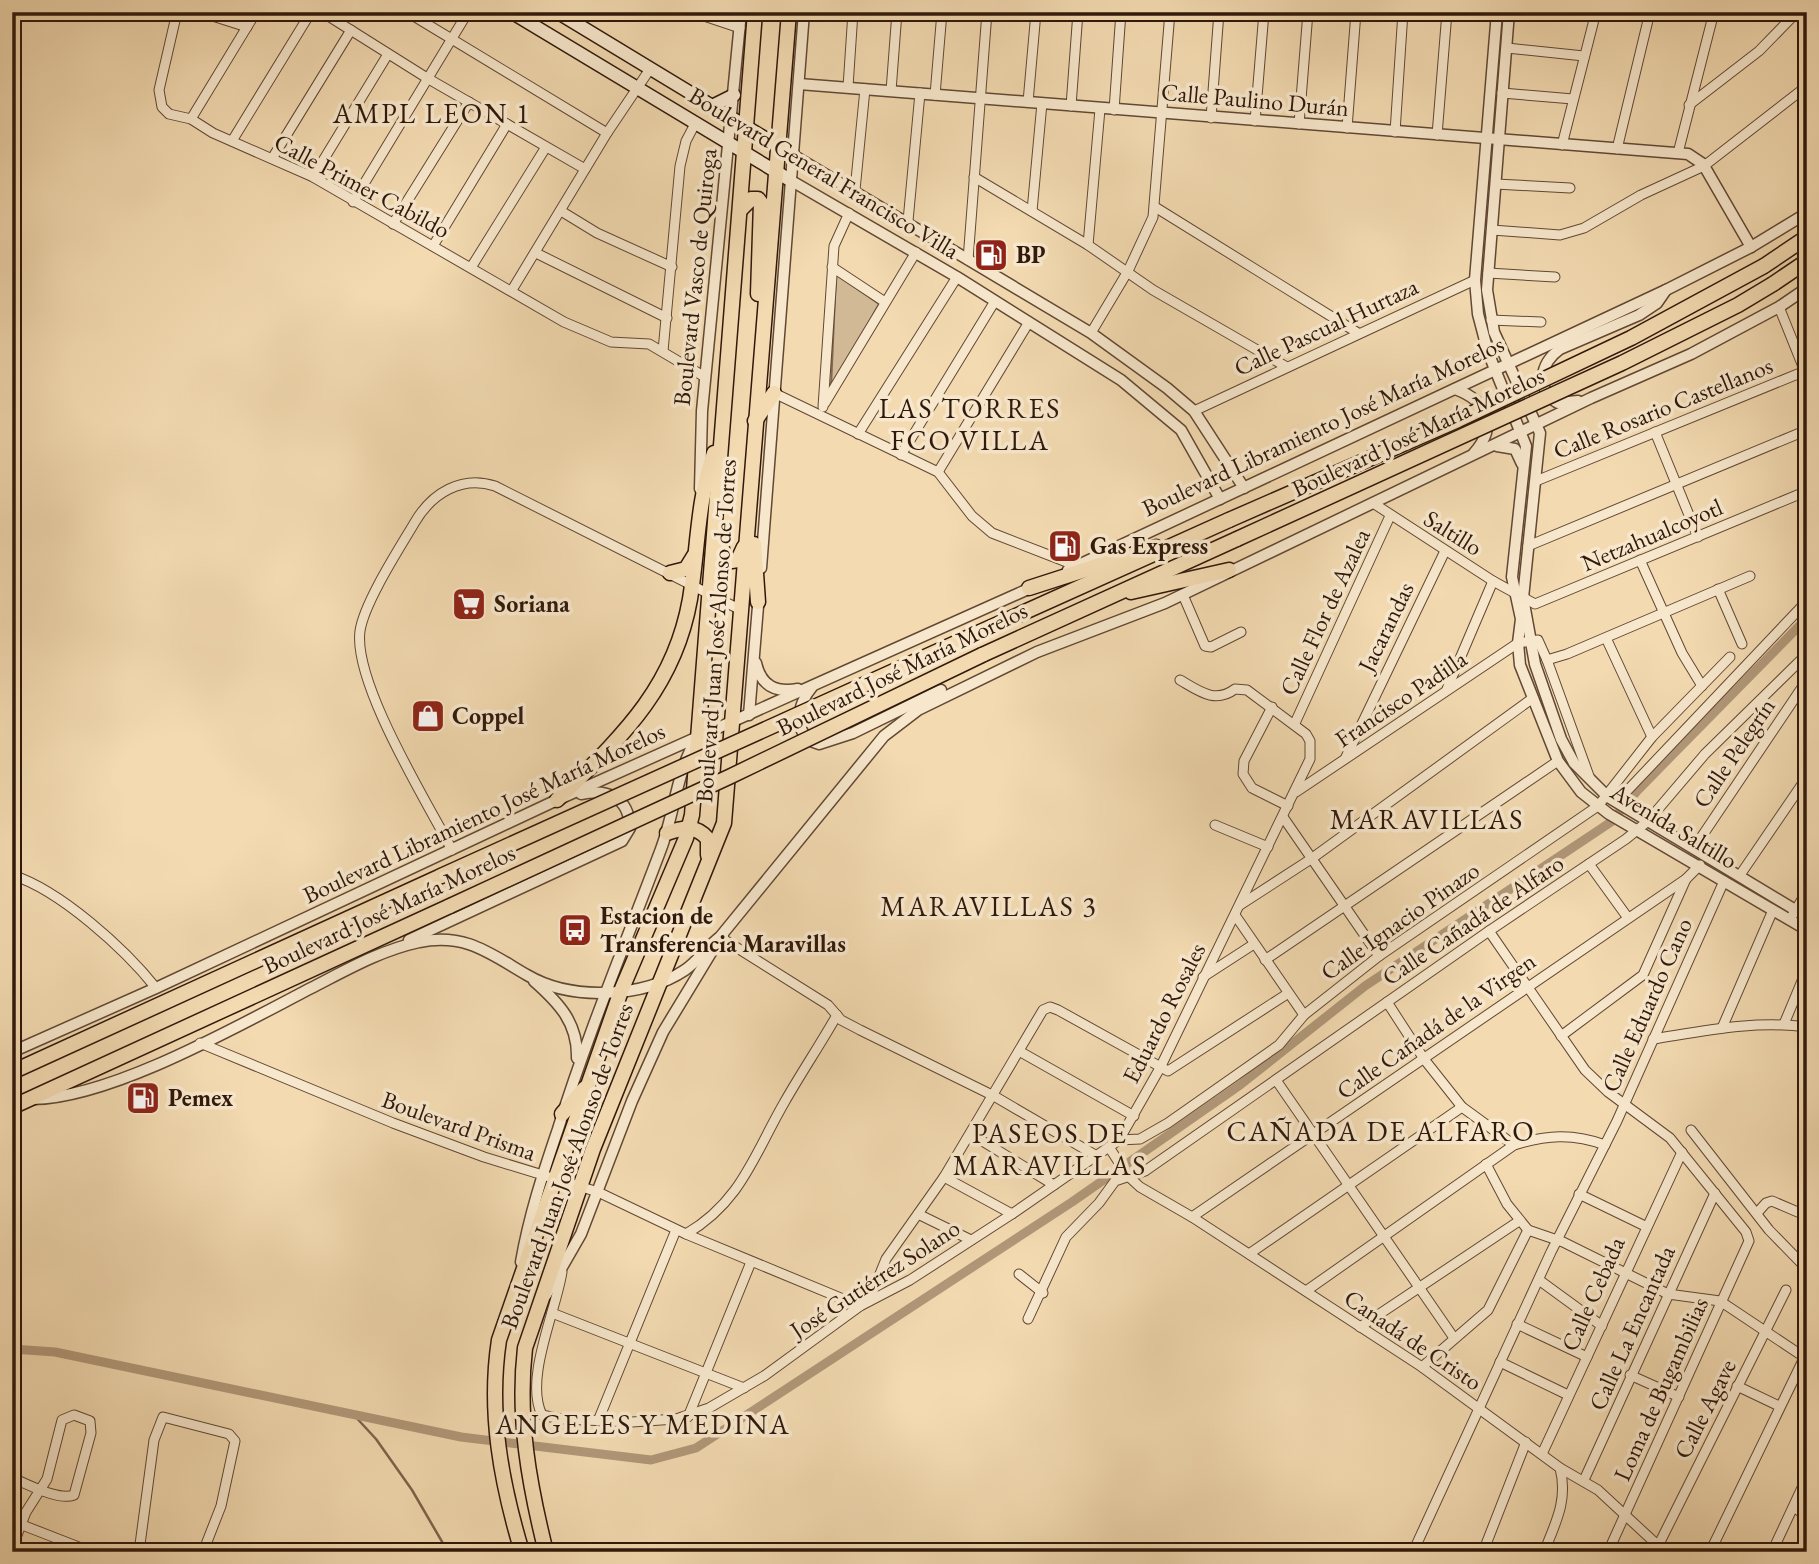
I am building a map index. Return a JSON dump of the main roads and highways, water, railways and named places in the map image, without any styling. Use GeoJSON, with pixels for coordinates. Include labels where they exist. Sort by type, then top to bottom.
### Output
{"type":"FeatureCollection","features":[{"type":"Feature","properties":{"kind":"main road","name":"Boulevard General Francisco Villa"},"geometry":{"type":"LineString","coordinates":[[511,12],[730,141],[790,180]]}},
{"type":"Feature","properties":{"kind":"main road","name":"Boulevard General Francisco Villa"},"geometry":{"type":"LineString","coordinates":[[557,12],[793,155]]}},
{"type":"Feature","properties":{"kind":"main road","name":"Boulevard Juan José Alonso de Torres"},"geometry":{"type":"LineString","coordinates":[[522,1552],[495,1431],[495,1362],[499,1340],[549,1179],[590,1082],[621,991],[689,828],[755,12]]}},
{"type":"Feature","properties":{"kind":"main road","name":"Boulevard Juan José Alonso de Torres"},"geometry":{"type":"LineString","coordinates":[[546,1552],[522,1431],[525,1348],[538,1303],[581,1187],[724,823],[789,12]]}},
{"type":"Feature","properties":{"kind":"main road"},"geometry":{"type":"LineString","coordinates":[[562,42],[628,75],[636,76],[650,69]]}},
{"type":"Feature","properties":{"kind":"main road"},"geometry":{"type":"LineString","coordinates":[[636,87],[648,80],[658,80],[690,99],[708,105],[734,95]]}},
{"type":"Feature","properties":{"kind":"main road"},"geometry":{"type":"LineString","coordinates":[[741,209],[751,199],[761,203],[758,284],[765,316]]}},
{"type":"Feature","properties":{"kind":"main road","name":"Boulevard José María Morelos"},"geometry":{"type":"LineString","coordinates":[[12,1072],[978,633],[1458,420],[1606,350],[1763,265],[1807,237]]}},
{"type":"Feature","properties":{"kind":"main road","name":"Boulevard José María Morelos"},"geometry":{"type":"LineString","coordinates":[[12,1107],[729,778],[982,655],[1622,363],[1738,306],[1807,261]]}},
{"type":"Feature","properties":{"kind":"main road"},"geometry":{"type":"LineString","coordinates":[[755,422],[774,393]]}},
{"type":"Feature","properties":{"kind":"main road"},"geometry":{"type":"LineString","coordinates":[[557,800],[607,754],[653,695],[679,642],[692,585],[701,506],[720,435]]}},
{"type":"Feature","properties":{"kind":"main road"},"geometry":{"type":"LineString","coordinates":[[719,461],[720,547],[725,562],[733,563],[738,560],[747,538]]}},
{"type":"Feature","properties":{"kind":"main road"},"geometry":{"type":"LineString","coordinates":[[750,502],[758,602]]}},
{"type":"Feature","properties":{"kind":"main road"},"geometry":{"type":"LineString","coordinates":[[1029,588],[1125,556],[1185,542]]}},
{"type":"Feature","properties":{"kind":"main road"},"geometry":{"type":"LineString","coordinates":[[670,573],[686,569],[695,552]]}},
{"type":"Feature","properties":{"kind":"main road"},"geometry":{"type":"LineString","coordinates":[[1112,595],[1162,587],[1229,570]]}},
{"type":"Feature","properties":{"kind":"main road"},"geometry":{"type":"LineString","coordinates":[[667,833],[689,828],[705,835],[710,849],[686,909],[681,929]]}},
{"type":"Feature","properties":{"kind":"main road"},"geometry":{"type":"LineString","coordinates":[[562,1114],[590,1082]]}},
{"type":"Feature","properties":{"kind":"waterway"},"geometry":{"type":"LineString","coordinates":[[12,1349],[55,1352],[461,1437],[651,1460],[696,1448],[1072,1202],[1240,1085],[1365,986],[1611,822],[1637,791],[1807,618]]}},
{"type":"Feature","properties":{"kind":"waterway"},"geometry":{"type":"LineString","coordinates":[[352,1413],[376,1439],[412,1490],[448,1552]]}},
{"type":"Feature","properties":{"kind":"place","name":"BP"},"geometry":{"type":"Point","coordinates":[991,255]}},
{"type":"Feature","properties":{"kind":"place","name":"Gas Express"},"geometry":{"type":"Point","coordinates":[1065,546]}},
{"type":"Feature","properties":{"kind":"place","name":"Soriana"},"geometry":{"type":"Point","coordinates":[469,604]}},
{"type":"Feature","properties":{"kind":"place","name":"Coppel"},"geometry":{"type":"Point","coordinates":[428,716]}},
{"type":"Feature","properties":{"kind":"place","name":"Estacion de Transferencia Maravillas"},"geometry":{"type":"Point","coordinates":[575,930]}},
{"type":"Feature","properties":{"kind":"place","name":"Pemex"},"geometry":{"type":"Point","coordinates":[143,1098]}},
{"type":"Feature","properties":{"kind":"district","name":"AMPL LEON 1"},"geometry":{"type":"Point","coordinates":[432,113]}},
{"type":"Feature","properties":{"kind":"district","name":"LAS TORRES FCO VILLA"},"geometry":{"type":"Point","coordinates":[970,424]}},
{"type":"Feature","properties":{"kind":"district","name":"MARAVILLAS"},"geometry":{"type":"Point","coordinates":[1427,819]}},
{"type":"Feature","properties":{"kind":"district","name":"MARAVILLAS 3"},"geometry":{"type":"Point","coordinates":[989,906]}},
{"type":"Feature","properties":{"kind":"district","name":"CAÑADA DE ALFARO"},"geometry":{"type":"Point","coordinates":[1381,1131]}},
{"type":"Feature","properties":{"kind":"district","name":"PASEOS DE MARAVILLAS"},"geometry":{"type":"Point","coordinates":[1050,1149]}},
{"type":"Feature","properties":{"kind":"district","name":"ANGELES Y MEDINA"},"geometry":{"type":"Point","coordinates":[643,1424]}}]}
